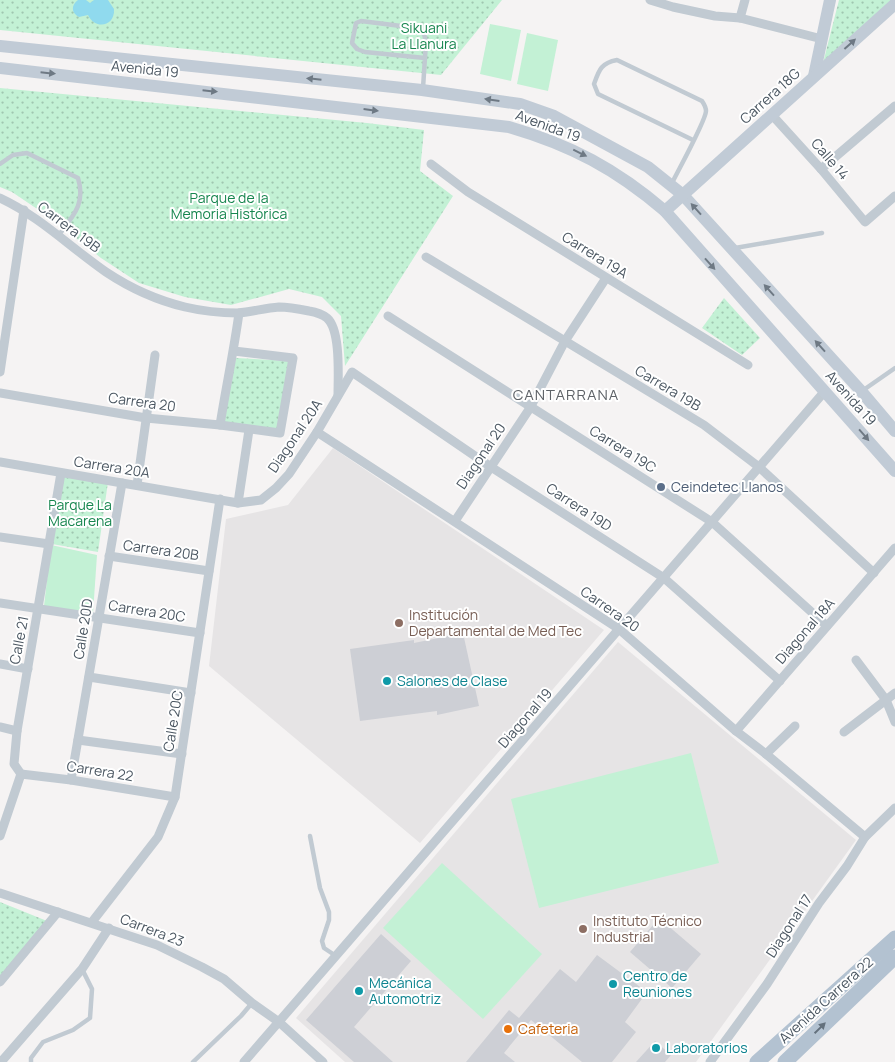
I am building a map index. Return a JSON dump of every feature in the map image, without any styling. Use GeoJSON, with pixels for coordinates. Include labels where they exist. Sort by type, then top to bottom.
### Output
{"type":"FeatureCollection","features":[{"type":"Feature","properties":{"kind":"main road"},"geometry":{"type":"LineString","coordinates":[[814,76],[830,0]]}},
{"type":"Feature","properties":{"kind":"main road","name":"Carrera 18G"},"geometry":{"type":"LineString","coordinates":[[665,211],[895,4]]}},
{"type":"Feature","properties":{"kind":"main road","name":"Avenida 19"},"geometry":{"type":"LineString","coordinates":[[0,46],[422,90],[520,104],[554,116],[648,167],[683,195],[895,431]]}},
{"type":"Feature","properties":{"kind":"main road","name":"Avenida 19"},"geometry":{"type":"LineString","coordinates":[[0,68],[509,126],[583,154],[635,186],[665,211],[895,471]]}},
{"type":"Feature","properties":{"kind":"main road","name":"Avenida Carrera 22"},"geometry":{"type":"LineString","coordinates":[[757,1062],[895,938]]}},
{"type":"Feature","properties":{"kind":"main road","name":"Avenida Carrera 22"},"geometry":{"type":"LineString","coordinates":[[785,1062],[895,957]]}},
{"type":"Feature","properties":{"kind":"street"},"geometry":{"type":"LineString","coordinates":[[650,0],[674,3],[715,16],[740,18],[822,38]]}},
{"type":"Feature","properties":{"kind":"street"},"geometry":{"type":"LineString","coordinates":[[740,18],[745,0]]}},
{"type":"Feature","properties":{"kind":"street"},"geometry":{"type":"LineString","coordinates":[[821,169],[895,106]]}},
{"type":"Feature","properties":{"kind":"street","name":"Calle 14"},"geometry":{"type":"LineString","coordinates":[[772,116],[821,169],[865,222],[895,196]]}},
{"type":"Feature","properties":{"kind":"street","name":"Carrera 19A"},"geometry":{"type":"LineString","coordinates":[[431,164],[468,192],[748,365]]}},
{"type":"Feature","properties":{"kind":"street","name":"Carrera 19B"},"geometry":{"type":"LineString","coordinates":[[0,198],[24,210],[120,281],[136,290],[169,303],[204,310],[239,313]]}},
{"type":"Feature","properties":{"kind":"street"},"geometry":{"type":"LineString","coordinates":[[0,372],[24,210]]}},
{"type":"Feature","properties":{"kind":"street","name":"Carrera 19B"},"geometry":{"type":"LineString","coordinates":[[426,257],[704,425],[759,467],[874,573]]}},
{"type":"Feature","properties":{"kind":"street","name":"Diagonal 20"},"geometry":{"type":"LineString","coordinates":[[455,520],[530,408],[565,341],[606,278]]}},
{"type":"Feature","properties":{"kind":"street"},"geometry":{"type":"LineString","coordinates":[[220,425],[239,313],[286,308],[313,312],[328,319],[332,325],[338,352],[338,395]]}},
{"type":"Feature","properties":{"kind":"street","name":"Carrera 19C"},"geometry":{"type":"LineString","coordinates":[[388,316],[712,522],[828,626]]}},
{"type":"Feature","properties":{"kind":"street","name":"Carrera 20"},"geometry":{"type":"LineString","coordinates":[[0,393],[146,418],[280,433],[293,358],[234,351]]}},
{"type":"Feature","properties":{"kind":"street"},"geometry":{"type":"LineString","coordinates":[[137,485],[155,355]]}},
{"type":"Feature","properties":{"kind":"street","name":"Diagonal 20A"},"geometry":{"type":"LineString","coordinates":[[220,499],[238,503],[261,500],[276,488],[289,474],[317,432],[352,372]]}},
{"type":"Feature","properties":{"kind":"street","name":"Carrera 19D"},"geometry":{"type":"LineString","coordinates":[[352,372],[491,467],[664,578],[780,681]]}},
{"type":"Feature","properties":{"kind":"street","name":"Diagonal 19"},"geometry":{"type":"LineString","coordinates":[[244,1062],[825,391]]}},
{"type":"Feature","properties":{"kind":"street"},"geometry":{"type":"LineString","coordinates":[[238,503],[249,430]]}},
{"type":"Feature","properties":{"kind":"street","name":"Carrera 20"},"geometry":{"type":"LineString","coordinates":[[317,432],[455,520],[619,629],[736,731],[864,837]]}},
{"type":"Feature","properties":{"kind":"street","name":"Carrera 20A"},"geometry":{"type":"LineString","coordinates":[[0,462],[220,499]]}},
{"type":"Feature","properties":{"kind":"street","name":"Calle 21"},"geometry":{"type":"LineString","coordinates":[[21,774],[14,764],[17,730],[61,473]]}},
{"type":"Feature","properties":{"kind":"street","name":"Calle 20D"},"geometry":{"type":"LineString","coordinates":[[71,780],[122,483]]}},
{"type":"Feature","properties":{"kind":"street","name":"Calle 20C"},"geometry":{"type":"LineString","coordinates":[[92,922],[151,848],[164,825],[175,797],[220,499]]}},
{"type":"Feature","properties":{"kind":"street"},"geometry":{"type":"LineString","coordinates":[[0,537],[49,544]]}},
{"type":"Feature","properties":{"kind":"street","name":"Diagonal 18A"},"geometry":{"type":"LineString","coordinates":[[736,731],[895,548]]}},
{"type":"Feature","properties":{"kind":"street","name":"Carrera 20B"},"geometry":{"type":"LineString","coordinates":[[109,556],[209,571]]}},
{"type":"Feature","properties":{"kind":"street","name":"Carrera 20C"},"geometry":{"type":"LineString","coordinates":[[0,603],[200,633]]}},
{"type":"Feature","properties":{"kind":"street"},"geometry":{"type":"LineString","coordinates":[[856,660],[886,700],[895,722]]}},
{"type":"Feature","properties":{"kind":"street"},"geometry":{"type":"LineString","coordinates":[[0,664],[28,669]]}},
{"type":"Feature","properties":{"kind":"street"},"geometry":{"type":"LineString","coordinates":[[89,677],[191,693]]}},
{"type":"Feature","properties":{"kind":"street"},"geometry":{"type":"LineString","coordinates":[[844,732],[895,693]]}},
{"type":"Feature","properties":{"kind":"street"},"geometry":{"type":"LineString","coordinates":[[766,754],[795,726]]}},
{"type":"Feature","properties":{"kind":"street"},"geometry":{"type":"LineString","coordinates":[[0,728],[17,730]]}},
{"type":"Feature","properties":{"kind":"street"},"geometry":{"type":"LineString","coordinates":[[78,740],[182,754]]}},
{"type":"Feature","properties":{"kind":"street"},"geometry":{"type":"LineString","coordinates":[[0,836],[21,774]]}},
{"type":"Feature","properties":{"kind":"street","name":"Carrera 22"},"geometry":{"type":"LineString","coordinates":[[21,774],[175,797]]}},
{"type":"Feature","properties":{"kind":"street","name":"Diagonal 17"},"geometry":{"type":"LineString","coordinates":[[710,1062],[772,977],[819,903],[847,866],[864,837],[895,808]]}},
{"type":"Feature","properties":{"kind":"street","name":"Carrera 23"},"geometry":{"type":"LineString","coordinates":[[0,893],[158,945],[202,967],[224,979],[252,1003],[280,1022],[323,1062]]}},
{"type":"Feature","properties":{"kind":"street"},"geometry":{"type":"LineString","coordinates":[[0,982],[58,912]]}},
{"type":"Feature","properties":{"kind":"street"},"geometry":{"type":"LineString","coordinates":[[1,1062],[82,968],[109,928]]}},
{"type":"Feature","properties":{"kind":"lane"},"geometry":{"type":"LineString","coordinates":[[422,90],[425,58],[426,42],[424,34],[417,28],[361,21],[356,24],[352,43],[357,49],[365,52],[425,58]]}},
{"type":"Feature","properties":{"kind":"lane"},"geometry":{"type":"LineString","coordinates":[[671,184],[694,140],[706,114],[705,104],[617,60],[608,62],[599,70],[594,84],[598,94],[694,140]]}},
{"type":"Feature","properties":{"kind":"lane"},"geometry":{"type":"LineString","coordinates":[[0,164],[13,155],[27,153],[78,178],[81,188],[81,200],[75,213],[58,236]]}},
{"type":"Feature","properties":{"kind":"lane"},"geometry":{"type":"LineString","coordinates":[[732,249],[822,233]]}},
{"type":"Feature","properties":{"kind":"lane"},"geometry":{"type":"LineString","coordinates":[[861,391],[895,368]]}},
{"type":"Feature","properties":{"kind":"lane"},"geometry":{"type":"LineString","coordinates":[[310,836],[320,888],[329,912],[329,920],[322,941],[324,948],[336,956]]}},
{"type":"Feature","properties":{"kind":"lane"},"geometry":{"type":"LineString","coordinates":[[31,1062],[31,1058],[43,1042],[73,1030],[90,1018],[92,989],[82,968]]}},
{"type":"Feature","properties":{"kind":"lane"},"geometry":{"type":"LineString","coordinates":[[193,1062],[252,1003]]}},
{"type":"Feature","properties":{"kind":"shaded area"},"geometry":{"type":"Polygon","coordinates":[[[333,448],[604,630],[420,843],[209,666],[226,519],[288,505],[333,448]]]}},
{"type":"Feature","properties":{"kind":"shaded area","name":"Instituto Técnico Industrial"},"geometry":{"type":"Polygon","coordinates":[[[618,642],[856,840],[696,1062],[345,1062],[296,1018],[618,642]]]}},
{"type":"Feature","properties":{"kind":"green space","name":"Sikuani La Llanura"},"geometry":{"type":"Polygon","coordinates":[[[0,0],[502,0],[441,75],[0,30],[0,0]]]}},
{"type":"Feature","properties":{"kind":"green space"},"geometry":{"type":"Polygon","coordinates":[[[839,0],[894,0],[823,63],[839,0]]]}},
{"type":"Feature","properties":{"kind":"green space"},"geometry":{"type":"Polygon","coordinates":[[[490,24],[521,30],[511,81],[480,74],[490,24]]]}},
{"type":"Feature","properties":{"kind":"green space"},"geometry":{"type":"Polygon","coordinates":[[[527,33],[558,40],[548,91],[517,84],[527,33]]]}},
{"type":"Feature","properties":{"kind":"green space","name":"Parque de la Memoria Histórica"},"geometry":{"type":"Polygon","coordinates":[[[0,88],[424,130],[420,171],[453,196],[345,366],[341,316],[322,297],[289,289],[231,305],[185,297],[139,283],[101,258],[55,221],[12,192],[0,187],[0,88]]]}},
{"type":"Feature","properties":{"kind":"green space"},"geometry":{"type":"Polygon","coordinates":[[[724,298],[760,338],[742,355],[702,328],[724,298]]]}},
{"type":"Feature","properties":{"kind":"green space"},"geometry":{"type":"Polygon","coordinates":[[[236,358],[291,361],[278,430],[222,422],[236,358]]]}},
{"type":"Feature","properties":{"kind":"green space","name":"Parque La Macarena"},"geometry":{"type":"Polygon","coordinates":[[[63,475],[108,482],[98,552],[52,544],[63,475]]]}},
{"type":"Feature","properties":{"kind":"green space"},"geometry":{"type":"Polygon","coordinates":[[[51,545],[97,555],[93,613],[44,606],[51,545]]]}},
{"type":"Feature","properties":{"kind":"green space"},"geometry":{"type":"Polygon","coordinates":[[[691,753],[719,863],[539,908],[511,799],[691,753]]]}},
{"type":"Feature","properties":{"kind":"green space"},"geometry":{"type":"Polygon","coordinates":[[[442,863],[542,954],[483,1019],[383,928],[442,863]]]}},
{"type":"Feature","properties":{"kind":"green space"},"geometry":{"type":"Polygon","coordinates":[[[0,902],[47,921],[0,977],[0,902]]]}},
{"type":"Feature","properties":{"kind":"water"},"geometry":{"type":"Polygon","coordinates":[[[78,0],[86,0],[90,3],[94,0],[108,0],[114,9],[111,20],[108,23],[100,24],[91,20],[88,15],[79,17],[74,13],[73,9],[74,4],[78,0]]]}},
{"type":"Feature","properties":{"kind":"building"},"geometry":{"type":"Polygon","coordinates":[[[463,633],[479,706],[437,715],[437,711],[360,721],[350,649],[414,640],[414,643],[463,633]]]}},
{"type":"Feature","properties":{"kind":"building"},"geometry":{"type":"Polygon","coordinates":[[[659,918],[701,954],[672,988],[630,952],[659,918]]]}},
{"type":"Feature","properties":{"kind":"building","name":"Mecánica Automotriz"},"geometry":{"type":"Polygon","coordinates":[[[381,934],[411,961],[354,1027],[393,1062],[354,1062],[306,1020],[381,934]]]}},
{"type":"Feature","properties":{"kind":"building"},"geometry":{"type":"Polygon","coordinates":[[[597,955],[647,992],[625,1022],[636,1032],[612,1062],[582,1062],[531,1020],[504,1053],[515,1062],[466,1062],[509,1010],[519,1018],[560,969],[576,982],[597,955]]]}},
{"type":"Feature","properties":{"kind":"building","name":"Laboratorios"},"geometry":{"type":"Polygon","coordinates":[[[655,1041],[671,1055],[665,1062],[636,1062],[655,1041]]]}},
{"type":"Feature","properties":{"kind":"place","name":"Ceindetec Llanos"},"geometry":{"type":"Point","coordinates":[661,487]}},
{"type":"Feature","properties":{"kind":"place","name":"Institución Departamental de Med Tec"},"geometry":{"type":"Point","coordinates":[399,623]}},
{"type":"Feature","properties":{"kind":"place","name":"Salones de Clase"},"geometry":{"type":"Point","coordinates":[387,681]}},
{"type":"Feature","properties":{"kind":"place","name":"Instituto Técnico Industrial"},"geometry":{"type":"Point","coordinates":[583,929]}},
{"type":"Feature","properties":{"kind":"place","name":"Centro de Reuniones"},"geometry":{"type":"Point","coordinates":[613,984]}},
{"type":"Feature","properties":{"kind":"place","name":"Mecánica Automotriz"},"geometry":{"type":"Point","coordinates":[359,991]}},
{"type":"Feature","properties":{"kind":"place","name":"Cafeteria"},"geometry":{"type":"Point","coordinates":[508,1029]}},
{"type":"Feature","properties":{"kind":"place","name":"Laboratorios"},"geometry":{"type":"Point","coordinates":[656,1048]}},
{"type":"Feature","properties":{"kind":"district","name":"CANTARRANA"},"geometry":{"type":"Point","coordinates":[566,395]}}]}
